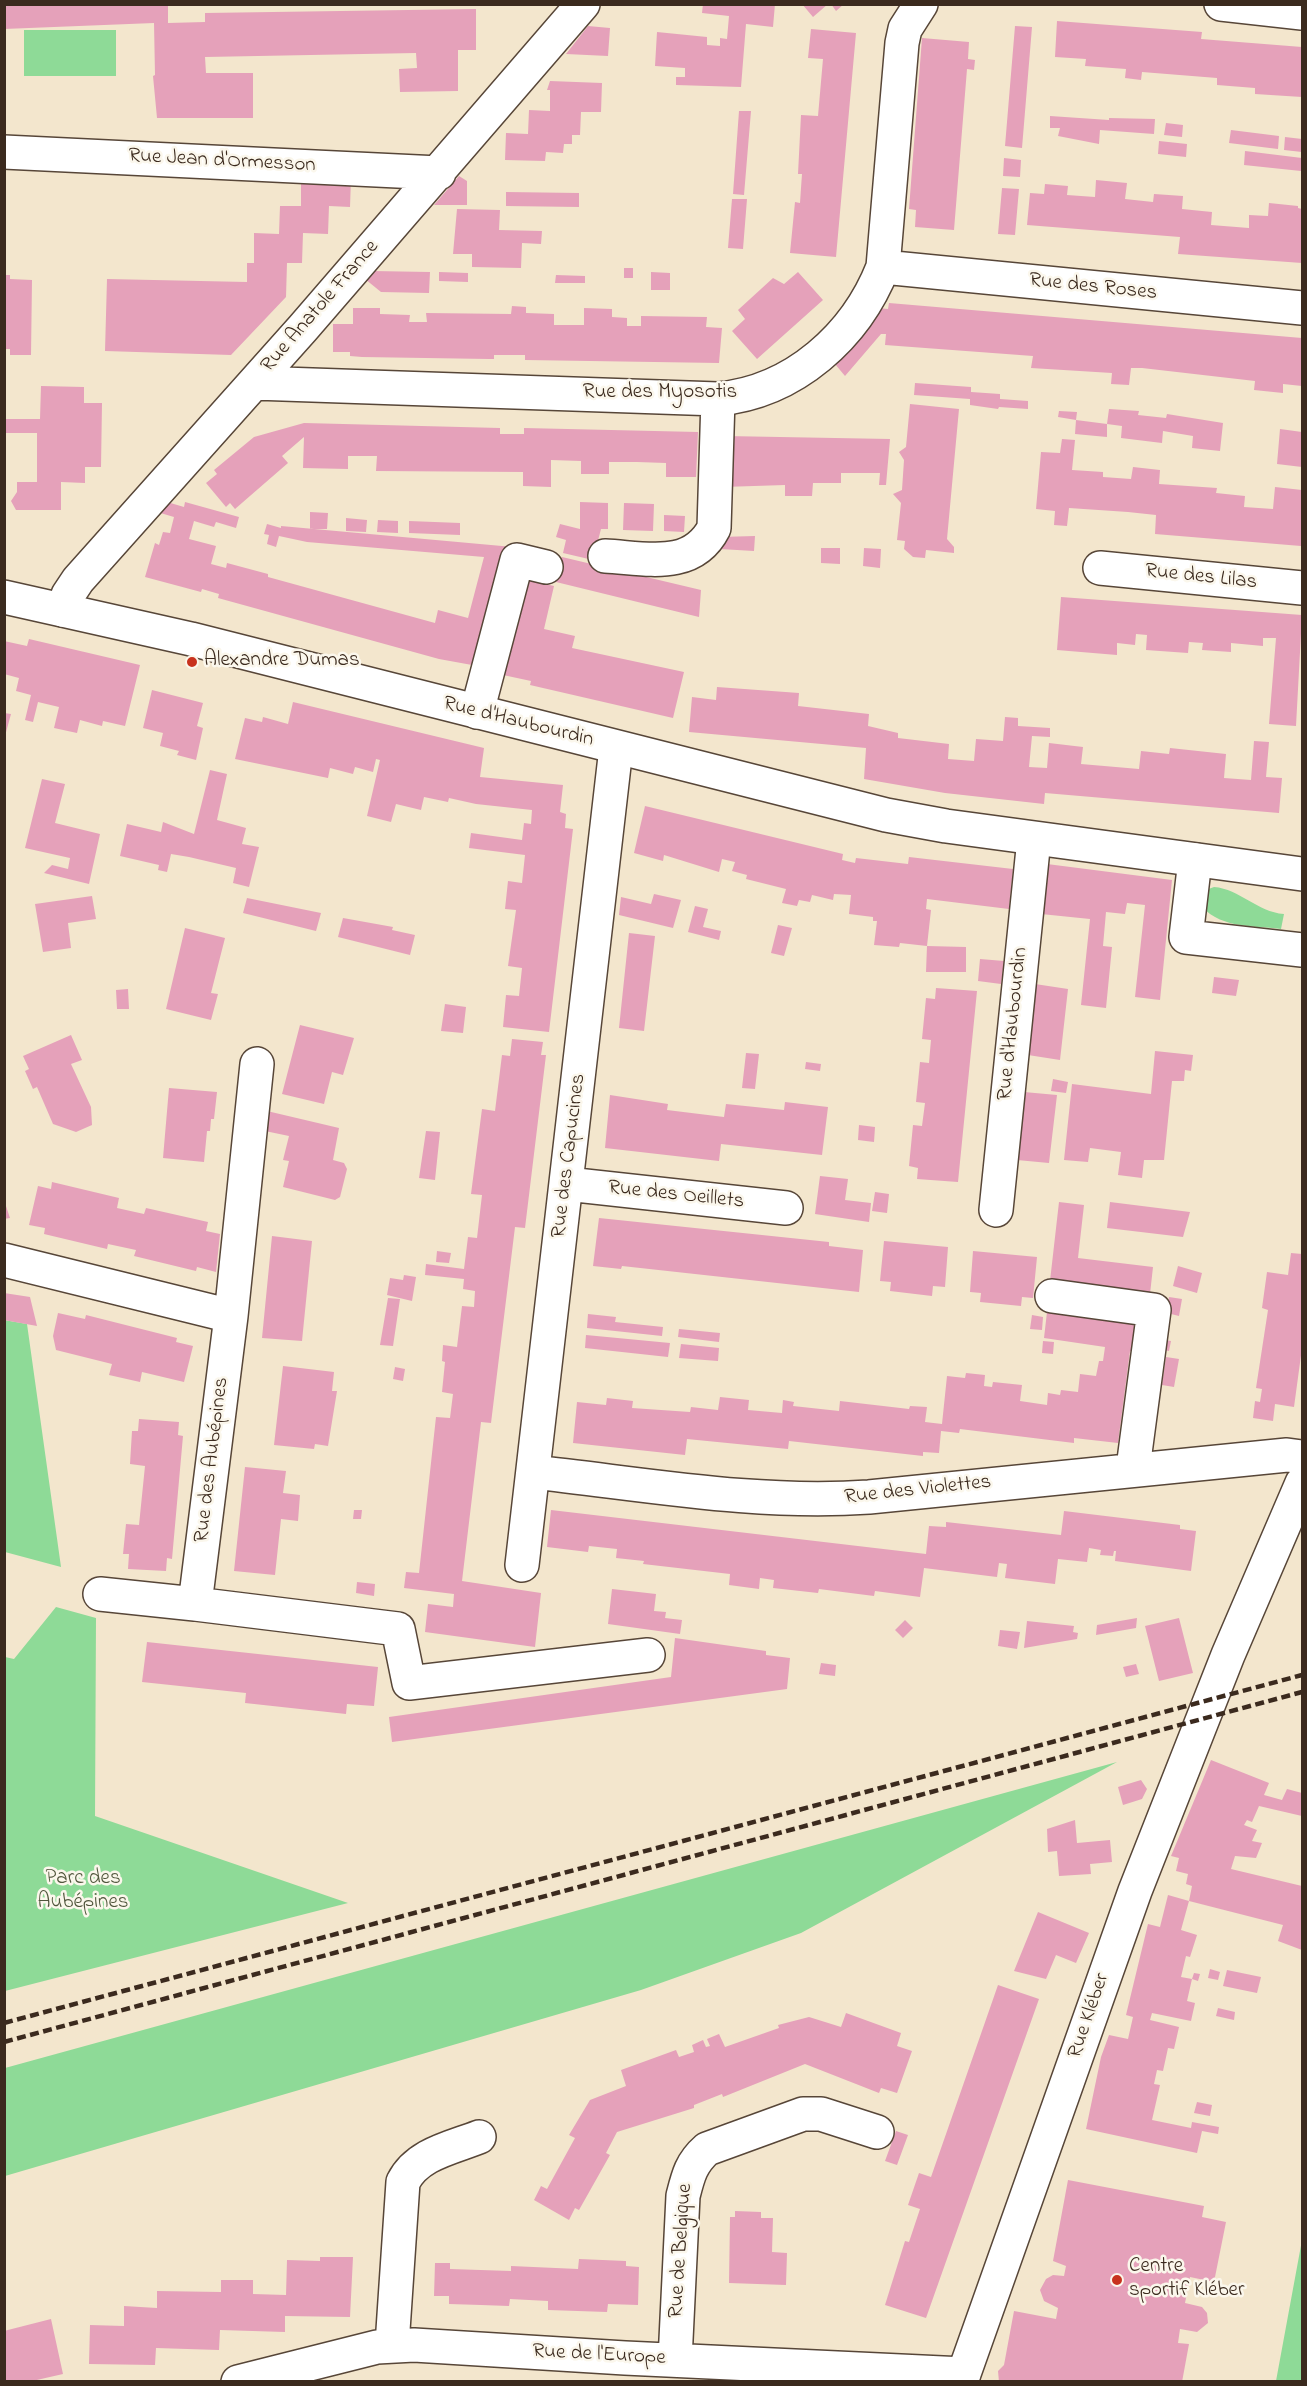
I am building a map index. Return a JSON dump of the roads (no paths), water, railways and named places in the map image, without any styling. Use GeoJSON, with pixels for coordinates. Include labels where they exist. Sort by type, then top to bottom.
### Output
{"type":"FeatureCollection","features":[{"type":"Feature","properties":{"kind":"street","name":"Rue Anatole France"},"geometry":{"type":"LineString","coordinates":[[63,610],[68,595],[78,580],[439,173],[583,4]]}},
{"type":"Feature","properties":{"kind":"street","name":"Rue des Myosotis"},"geometry":{"type":"LineString","coordinates":[[254,383],[718,399],[753,393],[773,386],[807,366],[843,333],[870,296],[883,267],[902,43],[905,29],[921,4]]}},
{"type":"Feature","properties":{"kind":"street"},"geometry":{"type":"LineString","coordinates":[[1221,4],[1302,13]]}},
{"type":"Feature","properties":{"kind":"street","name":"Rue Jean d'Ormesson"},"geometry":{"type":"LineString","coordinates":[[4,152],[439,173]]}},
{"type":"Feature","properties":{"kind":"street","name":"Rue des Roses"},"geometry":{"type":"LineString","coordinates":[[883,267],[1302,308]]}},
{"type":"Feature","properties":{"kind":"street"},"geometry":{"type":"LineString","coordinates":[[605,556],[674,559],[686,556],[709,538],[714,528],[718,399]]}},
{"type":"Feature","properties":{"kind":"street"},"geometry":{"type":"LineString","coordinates":[[477,712],[517,560],[546,567]]}},
{"type":"Feature","properties":{"kind":"street","name":"Rue des Lilas"},"geometry":{"type":"LineString","coordinates":[[1100,568],[1302,588]]}},
{"type":"Feature","properties":{"kind":"street","name":"Rue d'Haubourdin"},"geometry":{"type":"LineString","coordinates":[[4,597],[202,642],[885,815],[1034,839],[1195,860],[1302,870]]}},
{"type":"Feature","properties":{"kind":"street","name":"Rue des Capucines"},"geometry":{"type":"LineString","coordinates":[[522,1565],[616,748]]}},
{"type":"Feature","properties":{"kind":"street","name":"Rue d'Haubourdin"},"geometry":{"type":"LineString","coordinates":[[996,1210],[1034,839]]}},
{"type":"Feature","properties":{"kind":"street"},"geometry":{"type":"LineString","coordinates":[[1195,860],[1186,937],[1302,950]]}},
{"type":"Feature","properties":{"kind":"street","name":"Rue des Aubépines"},"geometry":{"type":"LineString","coordinates":[[195,1604],[231,1316],[257,1064]]}},
{"type":"Feature","properties":{"kind":"street","name":"Rue des Oeillets"},"geometry":{"type":"LineString","coordinates":[[567,1184],[786,1208]]}},
{"type":"Feature","properties":{"kind":"street"},"geometry":{"type":"LineString","coordinates":[[4,1260],[231,1316]]}},
{"type":"Feature","properties":{"kind":"street"},"geometry":{"type":"LineString","coordinates":[[1052,1296],[1154,1310],[1133,1468]]}},
{"type":"Feature","properties":{"kind":"street","name":"Rue des Violettes"},"geometry":{"type":"LineString","coordinates":[[533,1472],[756,1497],[812,1500],[869,1497],[1133,1468],[1287,1455],[1302,1457]]}},
{"type":"Feature","properties":{"kind":"street","name":"Rue Kléber"},"geometry":{"type":"LineString","coordinates":[[963,2378],[1099,1989],[1228,1655],[1292,1532],[1302,1483]]}},
{"type":"Feature","properties":{"kind":"street"},"geometry":{"type":"LineString","coordinates":[[100,1594],[398,1629],[409,1683],[648,1655]]}},
{"type":"Feature","properties":{"kind":"street","name":"Rue de Belgique"},"geometry":{"type":"LineString","coordinates":[[675,2360],[683,2196],[689,2171],[696,2158],[707,2150],[803,2114],[821,2114],[877,2132]]}},
{"type":"Feature","properties":{"kind":"street"},"geometry":{"type":"LineString","coordinates":[[392,2345],[403,2182],[409,2170],[418,2161],[479,2137]]}},
{"type":"Feature","properties":{"kind":"street","name":"Rue de l'Europe"},"geometry":{"type":"LineString","coordinates":[[238,2382],[392,2345],[621,2370],[675,2360],[963,2378]]}},
{"type":"Feature","properties":{"kind":"railway"},"geometry":{"type":"LineString","coordinates":[[4,2023],[1302,1675]]}},
{"type":"Feature","properties":{"kind":"railway"},"geometry":{"type":"LineString","coordinates":[[4,2042],[1302,1692]]}},
{"type":"Feature","properties":{"kind":"place","name":"Alexandre Dumas"},"geometry":{"type":"Point","coordinates":[192,662]}},
{"type":"Feature","properties":{"kind":"place","name":"Centre sportif Kléber"},"geometry":{"type":"Point","coordinates":[1117,2280]}},
{"type":"Feature","properties":{"kind":"park label","name":"Parc des Aubépines"},"geometry":{"type":"Point","coordinates":[83,1892]}}]}
